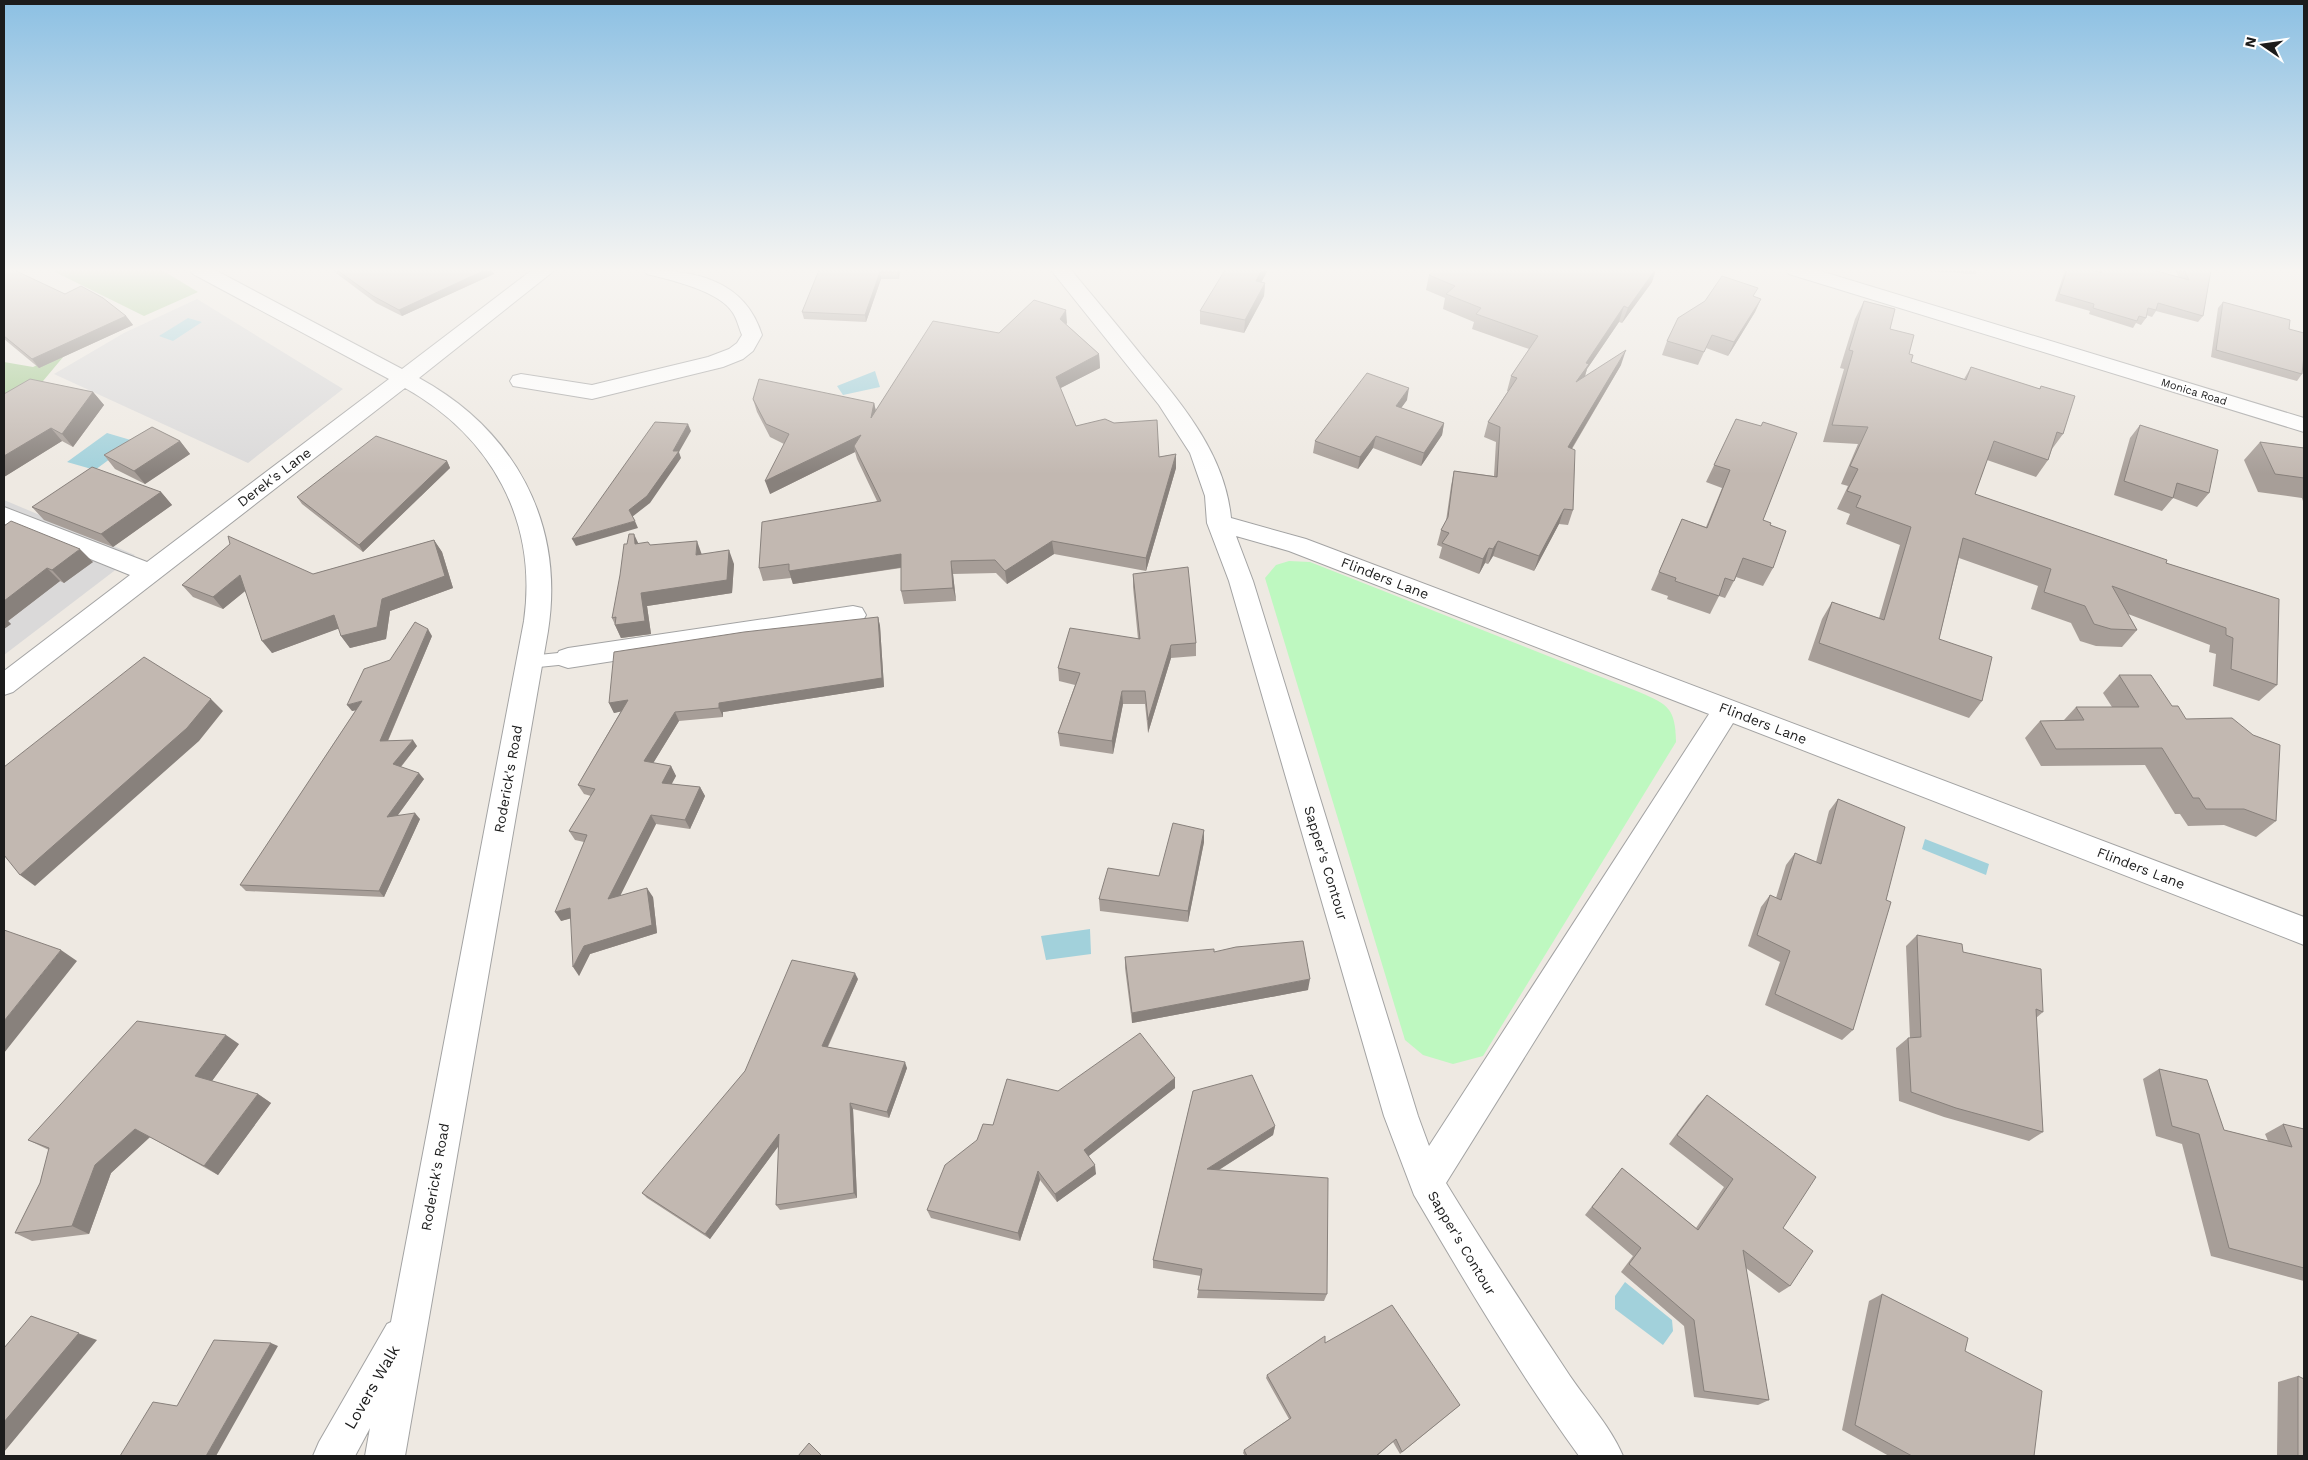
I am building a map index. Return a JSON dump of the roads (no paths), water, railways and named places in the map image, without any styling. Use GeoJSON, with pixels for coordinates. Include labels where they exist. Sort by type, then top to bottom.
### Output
{"type":"FeatureCollection","features":[{"type":"Feature","properties":{"kind":"street","name":"Roderick's Road"},"geometry":{"type":"LineString","coordinates":[[328,338],[404,379],[462,416],[492,449],[514,483],[535,544],[538,567],[538,611],[385,1456]]}},
{"type":"Feature","properties":{"kind":"street","name":"Derek's Lane"},"geometry":{"type":"LineString","coordinates":[[4,685],[457,338]]}},
{"type":"Feature","properties":{"kind":"street"},"geometry":{"type":"LineString","coordinates":[[521,382],[592,392],[715,362],[736,354],[746,347],[750,338]]}},
{"type":"Feature","properties":{"kind":"street","name":"Sapper's Contour"},"geometry":{"type":"LineString","coordinates":[[1116,338],[1183,422],[1201,453],[1217,496],[1219,522],[1242,581],[1401,1116],[1426,1183],[1484,1280],[1570,1410],[1603,1456]]}},
{"type":"Feature","properties":{"kind":"street","name":"Monica Road"},"geometry":{"type":"LineString","coordinates":[[2019,338],[2304,425]]}},
{"type":"Feature","properties":{"kind":"street"},"geometry":{"type":"LineString","coordinates":[[4,515],[149,573]]}},
{"type":"Feature","properties":{"kind":"street","name":"Flinders Lane"},"geometry":{"type":"LineString","coordinates":[[1219,522],[1312,551],[2304,931]]}},
{"type":"Feature","properties":{"kind":"street"},"geometry":{"type":"LineString","coordinates":[[568,658],[853,614]]}},
{"type":"Feature","properties":{"kind":"street"},"geometry":{"type":"LineString","coordinates":[[1426,1183],[1727,709]]}},
{"type":"Feature","properties":{"kind":"street","name":"Lovers Walk"},"geometry":{"type":"LineString","coordinates":[[333,1456],[411,1318]]}},
{"type":"Feature","properties":{"kind":"lane"},"geometry":{"type":"LineString","coordinates":[[529,662],[568,658]]}},
{"type":"Feature","properties":{"kind":"water"},"geometry":{"type":"Polygon","coordinates":[[[165,338],[177,338],[173,341],[165,338]]]}},
{"type":"Feature","properties":{"kind":"water"},"geometry":{"type":"Polygon","coordinates":[[[875,371],[880,387],[843,395],[837,386],[875,371]]]}},
{"type":"Feature","properties":{"kind":"water"},"geometry":{"type":"Polygon","coordinates":[[[107,433],[134,441],[95,470],[67,462],[107,433]]]}},
{"type":"Feature","properties":{"kind":"water"},"geometry":{"type":"Polygon","coordinates":[[[1925,839],[1989,864],[1986,875],[1922,849],[1925,839]]]}},
{"type":"Feature","properties":{"kind":"water"},"geometry":{"type":"Polygon","coordinates":[[[1090,929],[1091,954],[1046,960],[1041,936],[1090,929]]]}},
{"type":"Feature","properties":{"kind":"water"},"geometry":{"type":"Polygon","coordinates":[[[1625,1282],[1672,1320],[1673,1331],[1663,1345],[1615,1309],[1615,1296],[1625,1282]]]}}]}
